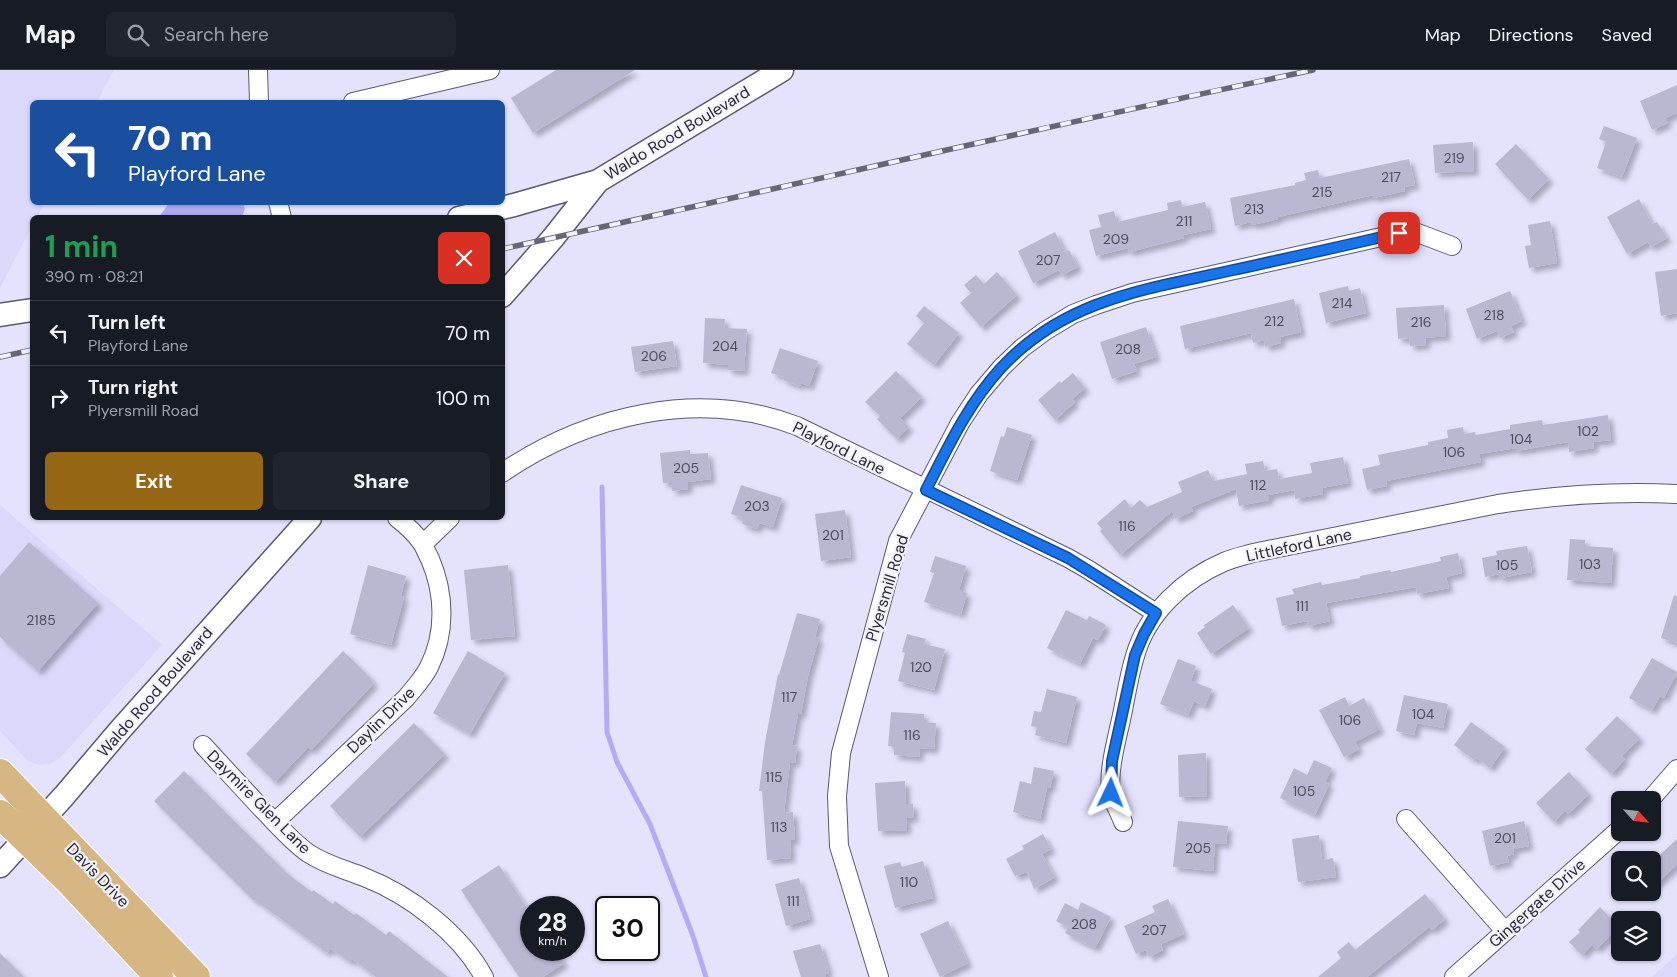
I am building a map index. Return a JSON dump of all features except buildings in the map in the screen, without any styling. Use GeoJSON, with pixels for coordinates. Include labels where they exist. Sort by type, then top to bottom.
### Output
{"type":"FeatureCollection","features":[{"type":"Feature","properties":{"kind":"main road","name":"Davis Drive"},"geometry":{"type":"LineString","coordinates":[[0,773],[196,977]]}},
{"type":"Feature","properties":{"kind":"main road","name":"Davis Drive"},"geometry":{"type":"LineString","coordinates":[[0,814],[69,882],[159,977]]}},
{"type":"Feature","properties":{"kind":"street"},"geometry":{"type":"LineString","coordinates":[[258,70],[259,100]]}},
{"type":"Feature","properties":{"kind":"street"},"geometry":{"type":"LineString","coordinates":[[362,100],[490,70]]}},
{"type":"Feature","properties":{"kind":"street","name":"Waldo Rood Boulevard"},"geometry":{"type":"LineString","coordinates":[[505,293],[553,238],[598,181],[782,70]]}},
{"type":"Feature","properties":{"kind":"street"},"geometry":{"type":"LineString","coordinates":[[472,215],[598,181]]}},
{"type":"Feature","properties":{"kind":"street","name":"Plyersmill Road"},"geometry":{"type":"LineString","coordinates":[[879,977],[839,846],[838,796],[841,753],[898,542],[960,423],[980,394],[1002,367],[1022,348],[1045,331],[1073,314],[1132,292],[1399,233],[1415,232],[1452,246]]}},
{"type":"Feature","properties":{"kind":"street"},"geometry":{"type":"LineString","coordinates":[[0,315],[30,310]]}},
{"type":"Feature","properties":{"kind":"street","name":"Playford Lane"},"geometry":{"type":"LineString","coordinates":[[505,471],[550,445],[591,427],[625,418],[661,411],[694,408],[750,412],[776,418],[797,426],[1068,558],[1156,613]]}},
{"type":"Feature","properties":{"kind":"street","name":"Littleford Lane"},"geometry":{"type":"LineString","coordinates":[[1123,822],[1111,793],[1112,761],[1135,655],[1156,613],[1184,586],[1209,569],[1226,561],[1253,553],[1498,504],[1606,493],[1677,494]]}},
{"type":"Feature","properties":{"kind":"street","name":"Waldo Rood Boulevard"},"geometry":{"type":"LineString","coordinates":[[0,866],[44,819],[120,730],[308,520]]}},
{"type":"Feature","properties":{"kind":"street","name":"Daylin Drive"},"geometry":{"type":"LineString","coordinates":[[275,822],[406,698],[419,683],[429,667],[437,648],[441,631],[442,612],[440,589],[434,568],[423,544],[399,520]]}},
{"type":"Feature","properties":{"kind":"street"},"geometry":{"type":"LineString","coordinates":[[423,544],[448,520]]}},
{"type":"Feature","properties":{"kind":"street","name":"Daymire Glen Lane"},"geometry":{"type":"LineString","coordinates":[[203,745],[275,822],[306,852],[326,864],[365,877],[401,894],[447,930],[484,977]]}},
{"type":"Feature","properties":{"kind":"street"},"geometry":{"type":"LineString","coordinates":[[1658,791],[1677,769]]}},
{"type":"Feature","properties":{"kind":"street"},"geometry":{"type":"LineString","coordinates":[[1406,819],[1505,931]]}},
{"type":"Feature","properties":{"kind":"street","name":"Gingergate Drive"},"geometry":{"type":"LineString","coordinates":[[1454,977],[1611,838]]}},
{"type":"Feature","properties":{"kind":"shaded area"},"geometry":{"type":"Polygon","coordinates":[[[0,70],[114,70],[98,100],[30,100],[30,205],[44,205],[38,215],[30,215],[30,230],[0,288],[0,70]]]}},
{"type":"Feature","properties":{"kind":"shaded area"},"geometry":{"type":"Polygon","coordinates":[[[168,205],[244,205],[245,209],[243,215],[160,215],[168,205]]]}},
{"type":"Feature","properties":{"kind":"shaded area"},"geometry":{"type":"Polygon","coordinates":[[[0,505],[162,645],[59,759],[50,764],[39,765],[28,761],[0,731],[0,505]]]}},
{"type":"Feature","properties":{"kind":"shaded area"},"geometry":{"type":"Polygon","coordinates":[[[1677,954],[1677,977],[1652,977],[1677,954]]]}},
{"type":"Feature","properties":{"kind":"waterway"},"geometry":{"type":"LineString","coordinates":[[602,487],[607,732],[617,762],[650,824],[693,936],[706,977]]}},
{"type":"Feature","properties":{"kind":"railway"},"geometry":{"type":"LineString","coordinates":[[505,248],[1313,70]]}},
{"type":"Feature","properties":{"kind":"railway"},"geometry":{"type":"LineString","coordinates":[[0,357],[30,350]]}},
{"type":"Feature","properties":{"kind":"route"},"geometry":{"type":"LineString","coordinates":[[1111,793],[1112,761],[1135,655],[1156,613],[1068,558],[926,490],[960,423],[1002,367],[1022,348],[1073,314],[1096,304],[1132,292],[1399,233]]}}]}
